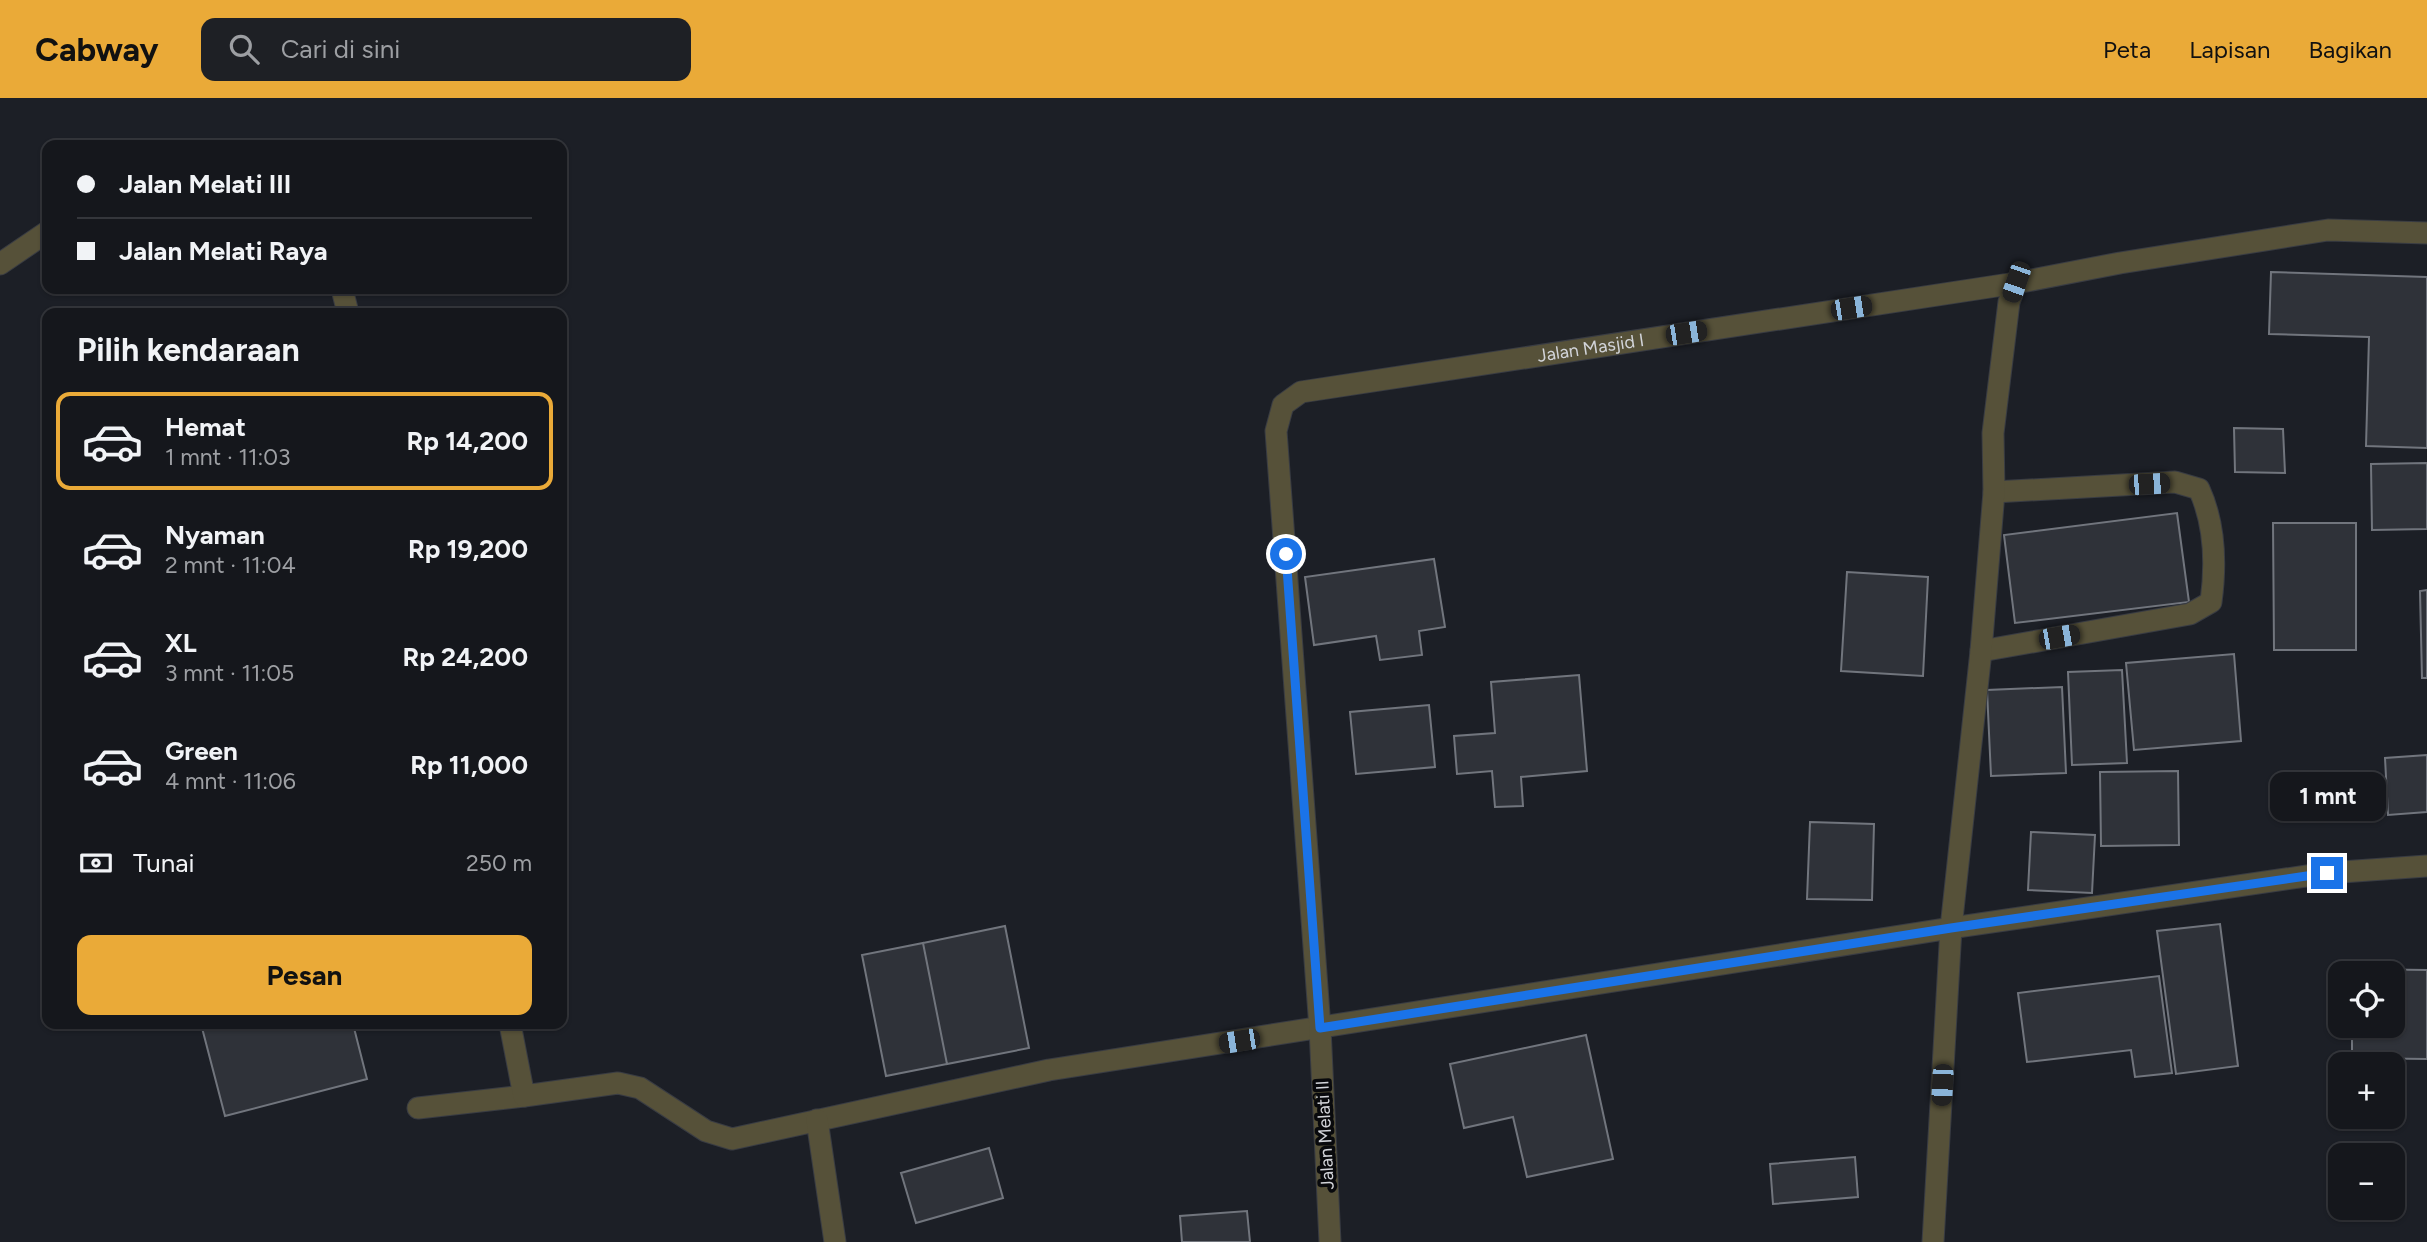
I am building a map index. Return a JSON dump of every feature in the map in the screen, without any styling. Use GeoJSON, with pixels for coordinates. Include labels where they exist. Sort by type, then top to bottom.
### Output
{"type":"FeatureCollection","features":[{"type":"Feature","properties":{"kind":"street","name":"Jalan Masjid I"},"geometry":{"type":"LineString","coordinates":[[1291,398],[1301,392],[2016,282],[2328,230],[2427,233]]}},
{"type":"Feature","properties":{"kind":"street"},"geometry":{"type":"LineString","coordinates":[[0,264],[42,235]]}},
{"type":"Feature","properties":{"kind":"street"},"geometry":{"type":"LineString","coordinates":[[1933,1242],[1951,928],[1981,651],[1994,492],[1993,433],[2009,302],[2016,282]]}},
{"type":"Feature","properties":{"kind":"street","name":"Jalan Melati II"},"geometry":{"type":"LineString","coordinates":[[1291,398],[1283,405],[1276,431],[1320,1028],[1330,1242]]}},
{"type":"Feature","properties":{"kind":"street"},"geometry":{"type":"LineString","coordinates":[[1981,651],[2190,614],[2211,603],[2215,570],[2206,504],[2199,489],[2175,482],[1994,492]]}},
{"type":"Feature","properties":{"kind":"street"},"geometry":{"type":"LineString","coordinates":[[418,1108],[618,1083],[640,1088],[706,1131],[732,1139],[1049,1070],[1951,928],[2327,873],[2427,866]]}},
{"type":"Feature","properties":{"kind":"street"},"geometry":{"type":"LineString","coordinates":[[511,1029],[524,1096]]}},
{"type":"Feature","properties":{"kind":"street"},"geometry":{"type":"LineString","coordinates":[[817,1120],[835,1242]]}},
{"type":"Feature","properties":{"kind":"building"},"geometry":{"type":"Polygon","coordinates":[[[2271,272],[2427,277],[2427,448],[2366,446],[2369,337],[2269,334],[2271,272]]]}},
{"type":"Feature","properties":{"kind":"building"},"geometry":{"type":"Polygon","coordinates":[[[2234,428],[2283,429],[2285,473],[2235,472],[2234,428]]]}},
{"type":"Feature","properties":{"kind":"building"},"geometry":{"type":"Polygon","coordinates":[[[2427,463],[2427,529],[2372,530],[2371,464],[2427,463]]]}},
{"type":"Feature","properties":{"kind":"building"},"geometry":{"type":"Polygon","coordinates":[[[2177,513],[2189,602],[2015,623],[2004,535],[2177,513]]]}},
{"type":"Feature","properties":{"kind":"building"},"geometry":{"type":"Polygon","coordinates":[[[2273,523],[2356,523],[2356,650],[2274,650],[2273,523]]]}},
{"type":"Feature","properties":{"kind":"building"},"geometry":{"type":"Polygon","coordinates":[[[1434,559],[1445,627],[1419,631],[1422,655],[1380,660],[1376,636],[1314,645],[1305,577],[1434,559]]]}},
{"type":"Feature","properties":{"kind":"building"},"geometry":{"type":"Polygon","coordinates":[[[1847,572],[1928,577],[1923,676],[1841,671],[1847,572]]]}},
{"type":"Feature","properties":{"kind":"building"},"geometry":{"type":"Polygon","coordinates":[[[2427,590],[2427,678],[2422,678],[2420,591],[2427,590]]]}},
{"type":"Feature","properties":{"kind":"building"},"geometry":{"type":"Polygon","coordinates":[[[2234,654],[2241,741],[2134,750],[2126,663],[2234,654]]]}},
{"type":"Feature","properties":{"kind":"building"},"geometry":{"type":"Polygon","coordinates":[[[2122,670],[2127,763],[2072,765],[2068,672],[2122,670]]]}},
{"type":"Feature","properties":{"kind":"building"},"geometry":{"type":"Polygon","coordinates":[[[1579,675],[1587,771],[1521,777],[1523,806],[1495,807],[1492,771],[1457,774],[1454,736],[1495,733],[1491,682],[1579,675]]]}},
{"type":"Feature","properties":{"kind":"building"},"geometry":{"type":"Polygon","coordinates":[[[2062,687],[2066,773],[1991,776],[1987,690],[2062,687]]]}},
{"type":"Feature","properties":{"kind":"building"},"geometry":{"type":"Polygon","coordinates":[[[1429,705],[1435,767],[1356,774],[1350,712],[1429,705]]]}},
{"type":"Feature","properties":{"kind":"building"},"geometry":{"type":"Polygon","coordinates":[[[2427,755],[2427,812],[2388,815],[2385,758],[2427,755]]]}},
{"type":"Feature","properties":{"kind":"building"},"geometry":{"type":"Polygon","coordinates":[[[2178,771],[2179,845],[2101,846],[2100,772],[2178,771]]]}},
{"type":"Feature","properties":{"kind":"building"},"geometry":{"type":"Polygon","coordinates":[[[1810,822],[1874,824],[1872,900],[1807,899],[1810,822]]]}},
{"type":"Feature","properties":{"kind":"building"},"geometry":{"type":"Polygon","coordinates":[[[2031,832],[2095,835],[2092,893],[2028,890],[2031,832]]]}},
{"type":"Feature","properties":{"kind":"building"},"geometry":{"type":"Polygon","coordinates":[[[2220,924],[2238,1066],[2176,1074],[2157,931],[2220,924]]]}},
{"type":"Feature","properties":{"kind":"building"},"geometry":{"type":"Polygon","coordinates":[[[1005,926],[1029,1048],[947,1064],[923,943],[1005,926]]]}},
{"type":"Feature","properties":{"kind":"building"},"geometry":{"type":"Polygon","coordinates":[[[923,943],[947,1064],[886,1076],[862,955],[923,943]]]}},
{"type":"Feature","properties":{"kind":"building"},"geometry":{"type":"Polygon","coordinates":[[[2405,970],[2427,970],[2427,1059],[2405,1059],[2405,1052],[2352,1052],[2352,1038],[2405,1038],[2405,970]]]}},
{"type":"Feature","properties":{"kind":"building"},"geometry":{"type":"Polygon","coordinates":[[[2159,976],[2172,1073],[2135,1077],[2131,1050],[2027,1062],[2018,993],[2159,976]]]}},
{"type":"Feature","properties":{"kind":"building"},"geometry":{"type":"Polygon","coordinates":[[[202,1029],[354,1029],[367,1079],[225,1116],[202,1029]]]}},
{"type":"Feature","properties":{"kind":"building"},"geometry":{"type":"Polygon","coordinates":[[[1586,1035],[1613,1159],[1527,1177],[1513,1117],[1464,1128],[1450,1064],[1586,1035]]]}},
{"type":"Feature","properties":{"kind":"building"},"geometry":{"type":"Polygon","coordinates":[[[989,1148],[1003,1198],[916,1223],[901,1173],[989,1148]]]}},
{"type":"Feature","properties":{"kind":"building"},"geometry":{"type":"Polygon","coordinates":[[[1855,1157],[1858,1197],[1773,1204],[1770,1164],[1855,1157]]]}},
{"type":"Feature","properties":{"kind":"building"},"geometry":{"type":"Polygon","coordinates":[[[1247,1211],[1250,1242],[1182,1242],[1180,1216],[1247,1211]]]}},
{"type":"Feature","properties":{"kind":"route"},"geometry":{"type":"LineString","coordinates":[[1286,554],[1320,1028],[1951,928],[2327,873]]}}]}
